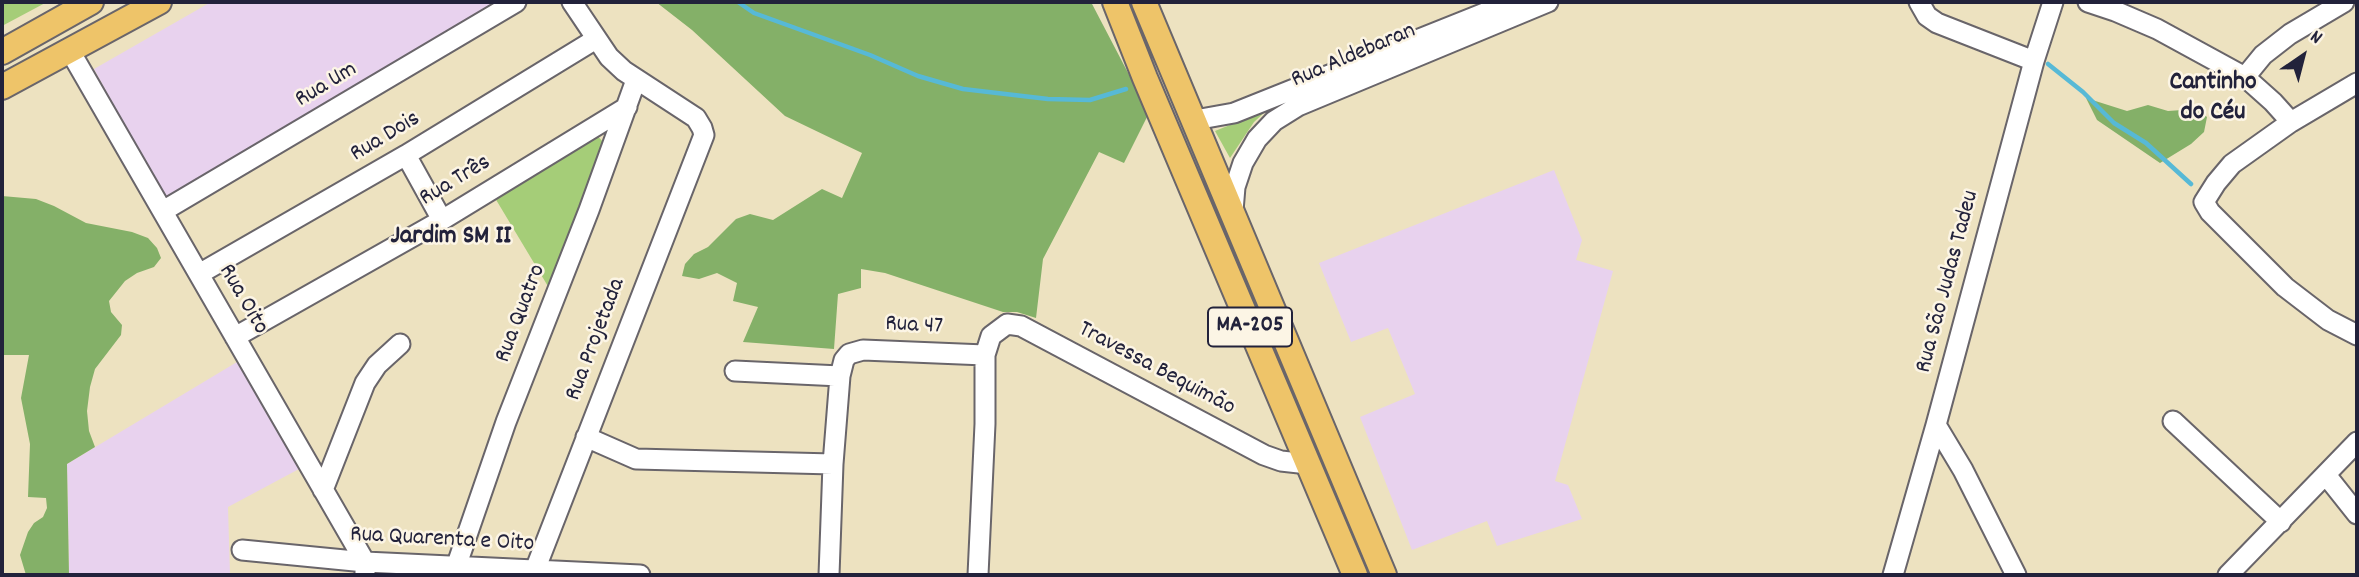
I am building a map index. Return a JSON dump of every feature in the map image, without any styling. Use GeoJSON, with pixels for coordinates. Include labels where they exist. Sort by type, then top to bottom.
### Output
{"type":"FeatureCollection","features":[{"type":"Feature","properties":{"kind":"main road"},"geometry":{"type":"LineString","coordinates":[[2,51],[91,2]]}},
{"type":"Feature","properties":{"kind":"main road"},"geometry":{"type":"LineString","coordinates":[[2,87],[159,2]]}},
{"type":"Feature","properties":{"kind":"main road"},"geometry":{"type":"LineString","coordinates":[[1107,2],[1145,78]]}},
{"type":"Feature","properties":{"kind":"main road","name":"MA-205"},"geometry":{"type":"LineString","coordinates":[[1115,2],[1355,575]]}},
{"type":"Feature","properties":{"kind":"main road","name":"MA-205"},"geometry":{"type":"LineString","coordinates":[[1144,2],[1384,575]]}},
{"type":"Feature","properties":{"kind":"main road"},"geometry":{"type":"LineString","coordinates":[[1157,2],[1195,120]]}},
{"type":"Feature","properties":{"kind":"street","name":"Rua Um"},"geometry":{"type":"LineString","coordinates":[[163,211],[516,2]]}},
{"type":"Feature","properties":{"kind":"street"},"geometry":{"type":"LineString","coordinates":[[572,2],[609,57],[636,80]]}},
{"type":"Feature","properties":{"kind":"street","name":"Rua Aldebaran"},"geometry":{"type":"LineString","coordinates":[[1195,120],[1234,113],[1513,2]]}},
{"type":"Feature","properties":{"kind":"street","name":"Rua Aldebaran"},"geometry":{"type":"LineString","coordinates":[[1233,211],[1235,187],[1243,163],[1256,139],[1274,121],[1298,106],[1548,2]]}},
{"type":"Feature","properties":{"kind":"street"},"geometry":{"type":"LineString","coordinates":[[1919,2],[1927,16],[1937,23],[2034,61]]}},
{"type":"Feature","properties":{"kind":"street","name":"Rua São Judas Tadeu"},"geometry":{"type":"LineString","coordinates":[[1893,575],[2034,61],[2053,2]]}},
{"type":"Feature","properties":{"kind":"street"},"geometry":{"type":"LineString","coordinates":[[2088,2],[2157,29],[2245,77],[2291,122]]}},
{"type":"Feature","properties":{"kind":"street"},"geometry":{"type":"LineString","coordinates":[[2245,77],[2263,55],[2281,41],[2344,2]]}},
{"type":"Feature","properties":{"kind":"street","name":"Rua Dois"},"geometry":{"type":"LineString","coordinates":[[199,274],[405,155],[596,39]]}},
{"type":"Feature","properties":{"kind":"street","name":"Rua Oito"},"geometry":{"type":"LineString","coordinates":[[70,51],[323,490],[365,569]]}},
{"type":"Feature","properties":{"kind":"street","name":"Rua Quatro"},"geometry":{"type":"LineString","coordinates":[[456,567],[506,422],[636,80]]}},
{"type":"Feature","properties":{"kind":"street","name":"Rua Projetada"},"geometry":{"type":"LineString","coordinates":[[535,570],[704,135],[702,128],[689,113],[636,80]]}},
{"type":"Feature","properties":{"kind":"street"},"geometry":{"type":"LineString","coordinates":[[2357,83],[2291,122],[2232,164],[2204,202],[2210,212],[2285,287],[2328,320],[2357,335]]}},
{"type":"Feature","properties":{"kind":"street","name":"Rua Três"},"geometry":{"type":"LineString","coordinates":[[235,337],[442,220],[627,107]]}},
{"type":"Feature","properties":{"kind":"street"},"geometry":{"type":"LineString","coordinates":[[405,155],[442,220]]}},
{"type":"Feature","properties":{"kind":"street","name":"Travessa Bequimão"},"geometry":{"type":"LineString","coordinates":[[987,348],[997,330],[1004,325],[1011,323],[1021,326],[1265,456],[1308,464]]}},
{"type":"Feature","properties":{"kind":"street"},"geometry":{"type":"LineString","coordinates":[[323,490],[365,383],[377,365],[400,344]]}},
{"type":"Feature","properties":{"kind":"street"},"geometry":{"type":"LineString","coordinates":[[978,575],[987,348]]}},
{"type":"Feature","properties":{"kind":"street","name":"Rua 47"},"geometry":{"type":"LineString","coordinates":[[735,371],[842,368],[849,354],[863,350],[987,348]]}},
{"type":"Feature","properties":{"kind":"street"},"geometry":{"type":"LineString","coordinates":[[830,575],[833,464],[842,368]]}},
{"type":"Feature","properties":{"kind":"street"},"geometry":{"type":"LineString","coordinates":[[2173,421],[2281,522]]}},
{"type":"Feature","properties":{"kind":"street"},"geometry":{"type":"LineString","coordinates":[[1936,425],[1963,470],[2016,575]]}},
{"type":"Feature","properties":{"kind":"street"},"geometry":{"type":"LineString","coordinates":[[586,437],[636,459],[833,464]]}},
{"type":"Feature","properties":{"kind":"street"},"geometry":{"type":"LineString","coordinates":[[2230,574],[2357,442]]}},
{"type":"Feature","properties":{"kind":"street"},"geometry":{"type":"LineString","coordinates":[[2326,475],[2357,514]]}},
{"type":"Feature","properties":{"kind":"street","name":"Rua Quarenta e Oito"},"geometry":{"type":"LineString","coordinates":[[242,550],[365,569],[456,567],[640,575]]}},
{"type":"Feature","properties":{"kind":"shaded area"},"geometry":{"type":"Polygon","coordinates":[[[211,2],[500,2],[165,200],[94,69],[211,2]]]}},
{"type":"Feature","properties":{"kind":"shaded area"},"geometry":{"type":"Polygon","coordinates":[[[1554,170],[1582,240],[1576,260],[1613,271],[1555,481],[1568,485],[1582,519],[1497,546],[1487,521],[1412,550],[1360,417],[1415,394],[1388,328],[1351,342],[1319,263],[1554,170]]]}},
{"type":"Feature","properties":{"kind":"shaded area"},"geometry":{"type":"Polygon","coordinates":[[[237,362],[299,469],[228,507],[230,575],[69,575],[67,464],[237,362]]]}},
{"type":"Feature","properties":{"kind":"green space"},"geometry":{"type":"Polygon","coordinates":[[[2,2],[47,2],[2,26],[2,2]]]}},
{"type":"Feature","properties":{"kind":"green space"},"geometry":{"type":"Polygon","coordinates":[[[656,2],[1091,2],[1149,113],[1124,163],[1099,152],[1043,259],[1036,318],[1017,312],[1003,312],[885,273],[861,269],[861,288],[838,294],[834,349],[743,342],[758,307],[733,301],[737,283],[717,273],[699,279],[682,276],[685,264],[694,254],[708,247],[736,219],[750,214],[773,220],[822,189],[842,198],[862,153],[785,116],[692,30],[656,2]]]}},
{"type":"Feature","properties":{"kind":"green space"},"geometry":{"type":"Polygon","coordinates":[[[2086,98],[2127,111],[2148,105],[2168,111],[2196,109],[2207,117],[2204,132],[2191,144],[2160,163],[2097,120],[2086,98]]]}},
{"type":"Feature","properties":{"kind":"green space"},"geometry":{"type":"Polygon","coordinates":[[[1267,110],[1254,122],[1230,158],[1215,131],[1267,110]]]}},
{"type":"Feature","properties":{"kind":"green space"},"geometry":{"type":"Polygon","coordinates":[[[595,133],[604,143],[603,151],[549,288],[495,198],[595,133]]]}},
{"type":"Feature","properties":{"kind":"green space"},"geometry":{"type":"Polygon","coordinates":[[[2,196],[36,199],[86,223],[148,238],[161,258],[154,267],[125,281],[109,301],[111,312],[122,325],[121,335],[95,369],[90,387],[87,411],[89,431],[95,447],[67,464],[69,575],[26,575],[20,555],[28,532],[34,523],[43,517],[47,508],[46,498],[28,497],[30,444],[21,398],[29,355],[2,355],[2,196]]]}},
{"type":"Feature","properties":{"kind":"waterway"},"geometry":{"type":"LineString","coordinates":[[738,2],[754,13],[870,55],[918,76],[963,89],[1048,99],[1090,100],[1126,89]]}},
{"type":"Feature","properties":{"kind":"waterway"},"geometry":{"type":"LineString","coordinates":[[2048,64],[2083,92],[2114,123],[2146,143],[2191,184]]}},
{"type":"Feature","properties":{"kind":"district","name":"Cantinho do Céu"},"geometry":{"type":"Point","coordinates":[2213,99]}},
{"type":"Feature","properties":{"kind":"district","name":"Jardim SM II"},"geometry":{"type":"Point","coordinates":[451,238]}}]}
